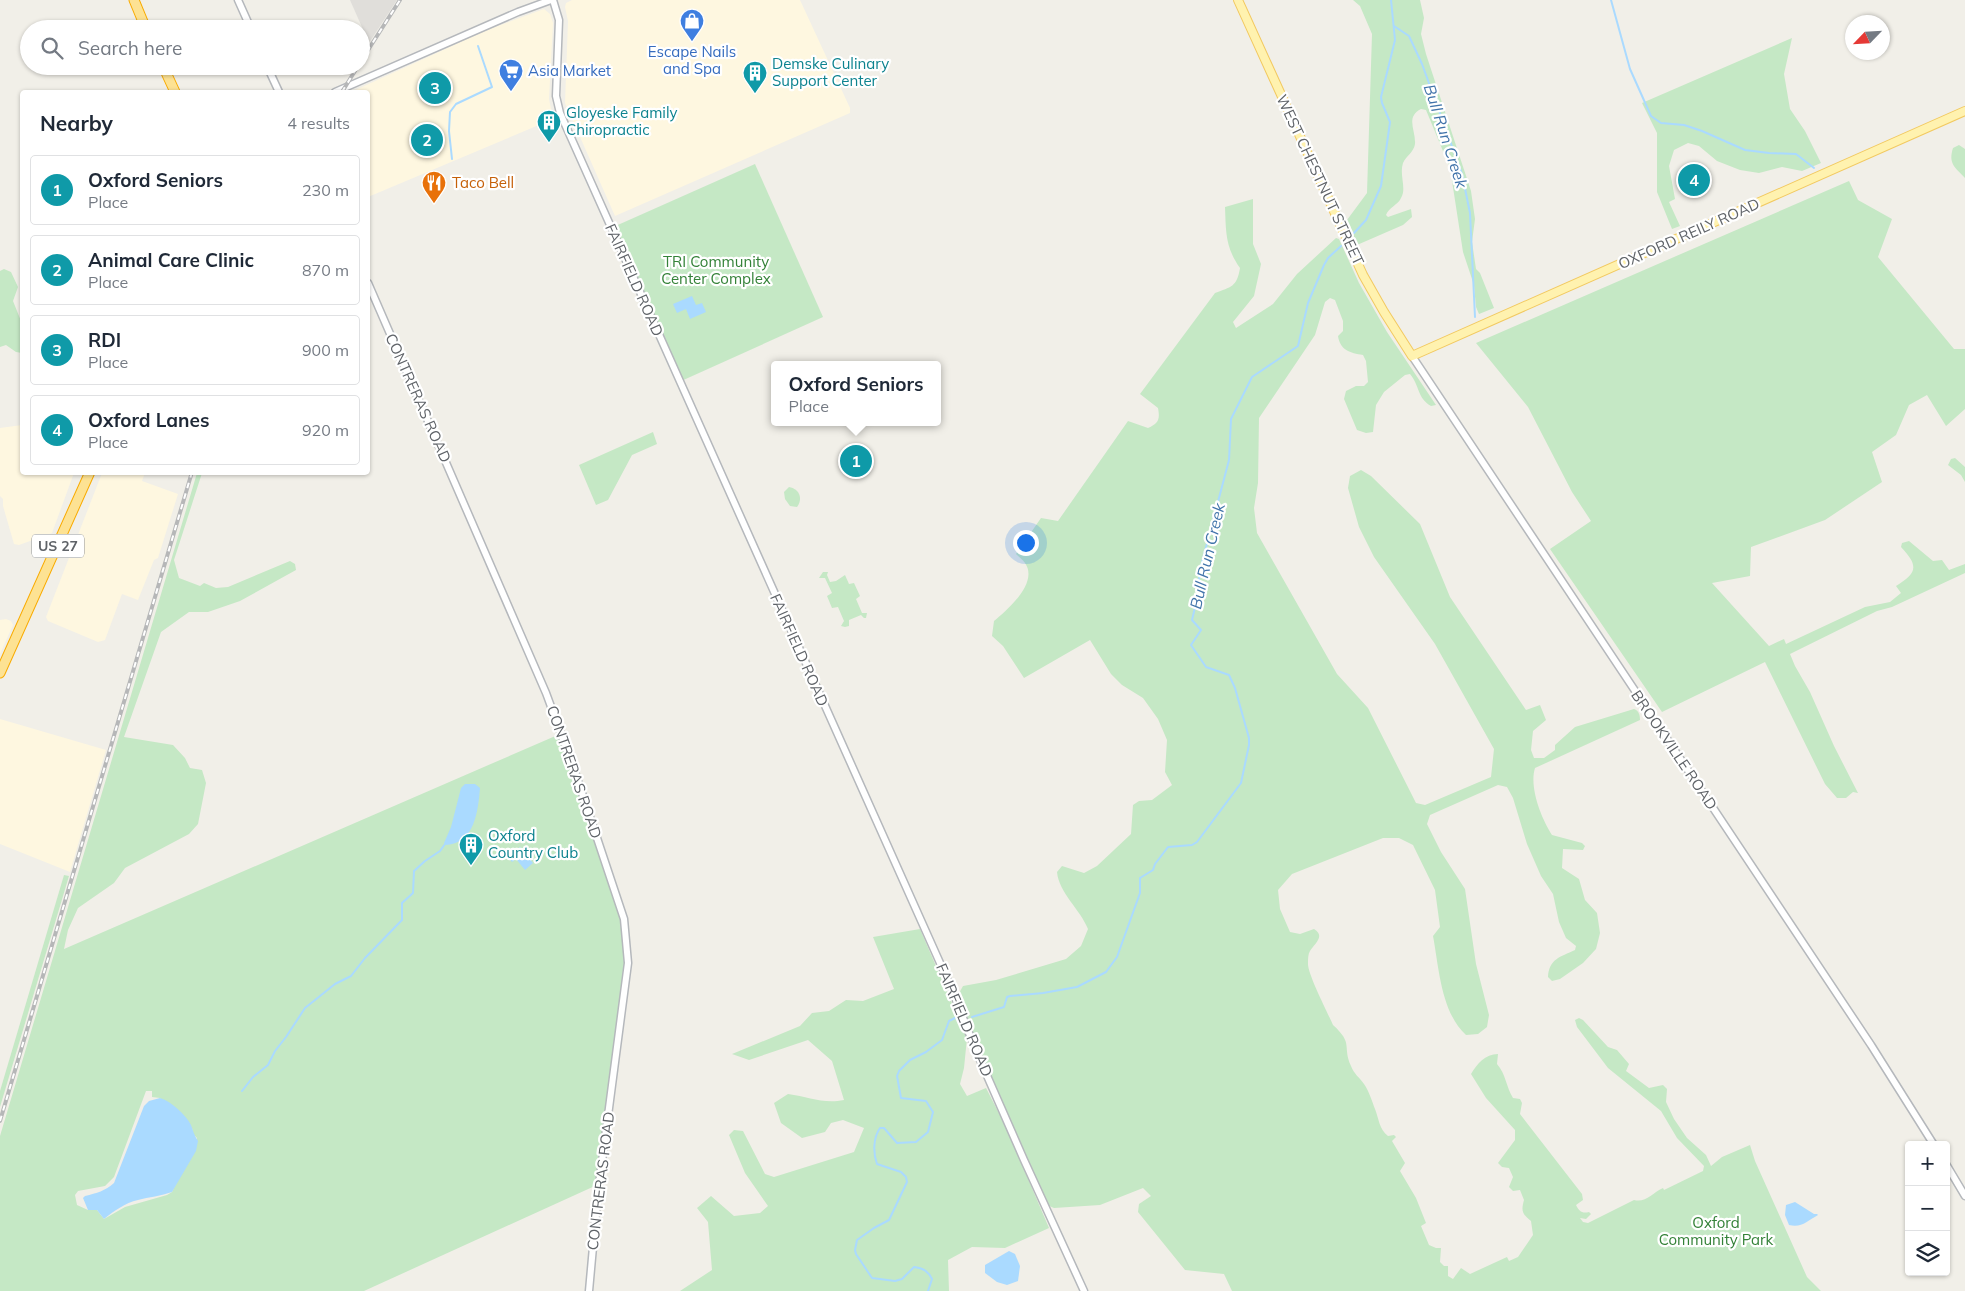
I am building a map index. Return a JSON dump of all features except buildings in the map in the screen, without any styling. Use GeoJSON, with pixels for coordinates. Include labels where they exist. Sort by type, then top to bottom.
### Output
{"type":"FeatureCollection","features":[{"type":"Feature","properties":{"kind":"highway"},"geometry":{"type":"LineString","coordinates":[[134,0],[142,20]]}},
{"type":"Feature","properties":{"kind":"highway"},"geometry":{"type":"LineString","coordinates":[[167,75],[174,90]]}},
{"type":"Feature","properties":{"kind":"highway","name":"US 27"},"geometry":{"type":"LineString","coordinates":[[0,673],[89,475]]}},
{"type":"Feature","properties":{"kind":"main road","name":"WEST CHESTNUT STREET"},"geometry":{"type":"LineString","coordinates":[[1238,0],[1363,274],[1412,356]]}},
{"type":"Feature","properties":{"kind":"main road","name":"OXFORD REILY ROAD"},"geometry":{"type":"LineString","coordinates":[[1412,356],[1965,111]]}},
{"type":"Feature","properties":{"kind":"street"},"geometry":{"type":"LineString","coordinates":[[238,0],[247,20]]}},
{"type":"Feature","properties":{"kind":"street"},"geometry":{"type":"LineString","coordinates":[[340,90],[518,12],[552,0]]}},
{"type":"Feature","properties":{"kind":"street","name":"FAIRFIELD ROAD"},"geometry":{"type":"LineString","coordinates":[[552,0],[559,20],[556,96],[560,113],[938,958],[1024,1160],[1084,1291]]}},
{"type":"Feature","properties":{"kind":"street"},"geometry":{"type":"LineString","coordinates":[[271,75],[278,90]]}},
{"type":"Feature","properties":{"kind":"street","name":"CONTRERAS ROAD"},"geometry":{"type":"LineString","coordinates":[[370,288],[546,693],[573,766],[624,919],[628,963],[598,1192],[589,1291]]}},
{"type":"Feature","properties":{"kind":"street","name":"BROOKVILLE ROAD"},"geometry":{"type":"LineString","coordinates":[[1412,356],[1872,1045],[1932,1141]]}},
{"type":"Feature","properties":{"kind":"street"},"geometry":{"type":"LineString","coordinates":[[1950,1171],[1965,1196]]}},
{"type":"Feature","properties":{"kind":"shaded area"},"geometry":{"type":"Polygon","coordinates":[[[350,0],[397,0],[370,41],[370,20],[359,20],[350,0]]]}},
{"type":"Feature","properties":{"kind":"shaded area"},"geometry":{"type":"Polygon","coordinates":[[[572,0],[800,0],[850,108],[850,113],[615,216],[565,103],[568,21],[565,7],[566,3],[572,0]]]}},
{"type":"Feature","properties":{"kind":"shaded area"},"geometry":{"type":"Polygon","coordinates":[[[544,9],[550,14],[553,23],[549,99],[553,119],[370,196],[370,90],[355,90],[487,30],[544,9]]]}},
{"type":"Feature","properties":{"kind":"shaded area"},"geometry":{"type":"Polygon","coordinates":[[[20,425],[20,475],[73,475],[52,533],[19,545],[14,544],[3,506],[3,499],[0,496],[0,428],[20,425]]]}},
{"type":"Feature","properties":{"kind":"shaded area"},"geometry":{"type":"Polygon","coordinates":[[[101,475],[144,475],[142,481],[178,494],[158,558],[154,560],[138,600],[122,594],[105,640],[98,642],[48,621],[46,617],[101,475]]]}},
{"type":"Feature","properties":{"kind":"shaded area"},"geometry":{"type":"Polygon","coordinates":[[[6,619],[11,621],[13,625],[0,654],[0,620],[6,619]]]}},
{"type":"Feature","properties":{"kind":"shaded area"},"geometry":{"type":"Polygon","coordinates":[[[0,719],[106,750],[70,872],[0,844],[0,719]]]}},
{"type":"Feature","properties":{"kind":"green space"},"geometry":{"type":"Polygon","coordinates":[[[1353,0],[1420,0],[1424,18],[1421,34],[1426,54],[1471,191],[1475,219],[1472,242],[1476,269],[1480,273],[1494,308],[1479,314],[1476,307],[1474,285],[1463,252],[1450,168],[1426,110],[1421,109],[1413,116],[1412,125],[1415,144],[1403,163],[1403,194],[1386,215],[1388,217],[1411,209],[1412,217],[1403,225],[1357,245],[1347,220],[1367,193],[1372,34],[1360,6],[1353,0]]]}},
{"type":"Feature","properties":{"kind":"green space"},"geometry":{"type":"Polygon","coordinates":[[[1792,38],[1784,74],[1790,109],[1805,131],[1821,163],[1802,171],[1782,167],[1759,173],[1740,170],[1717,161],[1699,146],[1688,143],[1674,150],[1669,166],[1675,199],[1669,202],[1680,226],[1672,229],[1657,192],[1657,133],[1642,103],[1792,38]]]}},
{"type":"Feature","properties":{"kind":"green space"},"geometry":{"type":"Polygon","coordinates":[[[1959,145],[1965,149],[1965,178],[1955,168],[1951,158],[1953,148],[1959,145]]]}},
{"type":"Feature","properties":{"kind":"green space","name":"TRI Community Center Complex"},"geometry":{"type":"Polygon","coordinates":[[[755,164],[823,317],[679,382],[611,228],[755,164]]]}},
{"type":"Feature","properties":{"kind":"green space"},"geometry":{"type":"Polygon","coordinates":[[[1849,181],[1858,200],[1892,219],[1878,257],[1954,349],[1965,349],[1965,409],[1946,426],[1927,395],[1909,405],[1896,435],[1872,452],[1882,482],[1825,520],[1751,547],[1750,576],[1712,583],[1769,646],[1784,639],[1786,644],[1865,607],[1890,602],[1901,593],[1896,586],[1908,577],[1913,569],[1911,560],[1901,547],[1902,543],[1909,541],[1933,561],[1942,560],[1949,570],[1965,564],[1965,573],[1892,607],[1877,611],[1790,654],[1858,793],[1853,792],[1846,798],[1837,798],[1825,784],[1765,662],[1662,712],[1550,549],[1591,521],[1572,492],[1528,407],[1476,343],[1849,181]]]}},
{"type":"Feature","properties":{"kind":"green space","name":"Oxford Community Park"},"geometry":{"type":"Polygon","coordinates":[[[1253,199],[1253,244],[1261,264],[1254,296],[1233,322],[1236,328],[1273,304],[1297,274],[1336,238],[1339,239],[1359,283],[1387,332],[1436,405],[1431,406],[1426,403],[1410,374],[1405,375],[1384,392],[1376,405],[1373,432],[1366,433],[1357,430],[1344,399],[1346,391],[1356,386],[1364,386],[1368,382],[1366,361],[1363,355],[1350,352],[1341,345],[1338,336],[1343,331],[1343,321],[1335,300],[1330,298],[1325,302],[1315,335],[1259,418],[1258,483],[1254,508],[1257,533],[1337,674],[1368,708],[1416,803],[1425,805],[1491,777],[1494,749],[1435,644],[1374,557],[1359,527],[1348,488],[1350,476],[1361,470],[1371,476],[1420,524],[1450,597],[1526,710],[1540,705],[1546,720],[1533,731],[1531,750],[1534,758],[1544,758],[1555,750],[1555,745],[1575,727],[1634,709],[1640,716],[1640,720],[1535,768],[1534,784],[1537,802],[1552,835],[1582,843],[1585,846],[1583,850],[1563,849],[1562,868],[1579,879],[1585,900],[1597,913],[1600,933],[1596,949],[1583,963],[1560,979],[1552,981],[1548,977],[1551,966],[1556,959],[1575,950],[1576,946],[1566,938],[1559,922],[1553,894],[1541,876],[1527,844],[1513,798],[1507,787],[1498,785],[1430,815],[1427,824],[1441,852],[1465,889],[1476,964],[1489,1015],[1487,1027],[1478,1034],[1466,1035],[1451,1014],[1446,1002],[1439,975],[1433,936],[1440,927],[1435,890],[1413,845],[1399,838],[1383,838],[1292,874],[1278,890],[1280,909],[1290,932],[1300,934],[1314,929],[1319,934],[1318,940],[1308,955],[1311,975],[1333,1025],[1346,1041],[1351,1066],[1367,1090],[1381,1127],[1388,1136],[1394,1135],[1396,1137],[1392,1141],[1405,1163],[1400,1171],[1416,1198],[1426,1223],[1421,1226],[1429,1245],[1441,1248],[1440,1262],[1444,1266],[1448,1266],[1448,1276],[1453,1279],[1461,1268],[1470,1274],[1507,1257],[1509,1261],[1518,1257],[1533,1235],[1531,1221],[1523,1212],[1524,1200],[1520,1190],[1513,1191],[1509,1187],[1513,1177],[1509,1168],[1502,1167],[1498,1163],[1515,1140],[1515,1130],[1486,1098],[1471,1074],[1482,1060],[1493,1054],[1498,1054],[1497,1064],[1513,1098],[1520,1099],[1522,1103],[1520,1114],[1582,1194],[1583,1200],[1576,1205],[1581,1212],[1589,1212],[1591,1214],[1586,1219],[1580,1218],[1583,1222],[1588,1223],[1634,1200],[1646,1199],[1663,1188],[1664,1190],[1703,1171],[1704,1166],[1677,1138],[1661,1111],[1608,1068],[1577,1027],[1575,1020],[1579,1018],[1608,1047],[1617,1050],[1629,1064],[1626,1071],[1649,1088],[1663,1085],[1667,1089],[1666,1102],[1674,1119],[1687,1138],[1706,1155],[1711,1166],[1722,1157],[1750,1145],[1755,1161],[1807,1277],[1821,1291],[1232,1291],[1224,1274],[1185,1270],[1138,1212],[1139,1204],[1151,1196],[1143,1188],[1100,1205],[1054,1208],[1047,1205],[967,1022],[965,1011],[958,995],[963,986],[996,980],[1066,959],[1081,946],[1088,929],[1062,887],[1057,872],[1062,866],[1084,873],[1097,866],[1131,834],[1133,805],[1139,801],[1152,800],[1172,785],[1165,772],[1167,740],[1158,719],[1143,698],[1122,685],[1111,674],[1090,640],[1024,678],[1003,646],[992,636],[994,621],[1013,603],[1025,587],[1028,571],[1025,563],[1016,554],[1041,518],[1058,521],[1128,421],[1148,428],[1158,420],[1158,408],[1140,394],[1215,293],[1235,283],[1240,268],[1229,246],[1225,207],[1253,199]]]}},
{"type":"Feature","properties":{"kind":"green space"},"geometry":{"type":"Polygon","coordinates":[[[4,269],[11,272],[18,287],[13,301],[20,318],[20,353],[6,345],[0,347],[0,271],[4,269]]]}},
{"type":"Feature","properties":{"kind":"green space"},"geometry":{"type":"Polygon","coordinates":[[[653,432],[657,444],[632,455],[608,500],[596,505],[579,465],[653,432]]]}},
{"type":"Feature","properties":{"kind":"green space"},"geometry":{"type":"Polygon","coordinates":[[[1955,458],[1965,467],[1965,482],[1961,475],[1948,465],[1951,459],[1955,458]]]}},
{"type":"Feature","properties":{"kind":"green space"},"geometry":{"type":"Polygon","coordinates":[[[196,475],[201,475],[174,560],[179,578],[200,586],[204,583],[216,588],[228,587],[290,561],[295,564],[296,570],[240,601],[208,612],[189,612],[161,632],[124,737],[173,745],[185,758],[190,768],[202,770],[206,783],[198,824],[189,834],[125,868],[114,883],[78,908],[68,930],[64,949],[560,734],[623,927],[625,960],[597,1185],[364,1291],[0,1291],[0,1136],[196,475]],[[146,1091],[114,1177],[105,1186],[78,1191],[75,1195],[77,1205],[88,1210],[97,1210],[104,1219],[125,1207],[172,1192],[197,1138],[193,1134],[192,1128],[160,1098],[152,1097],[152,1091],[146,1091]]]}},
{"type":"Feature","properties":{"kind":"green space"},"geometry":{"type":"Polygon","coordinates":[[[789,487],[798,492],[800,501],[797,507],[790,506],[785,499],[784,492],[789,487]]]}},
{"type":"Feature","properties":{"kind":"green space"},"geometry":{"type":"Polygon","coordinates":[[[823,572],[828,572],[827,575],[830,582],[836,581],[845,575],[849,584],[854,583],[860,596],[856,599],[862,613],[867,613],[866,618],[861,615],[849,620],[849,626],[841,626],[844,621],[838,607],[832,608],[827,596],[832,593],[825,578],[819,578],[823,572]]]}},
{"type":"Feature","properties":{"kind":"green space"},"geometry":{"type":"Polygon","coordinates":[[[64,875],[69,876],[0,1107],[0,1091],[64,875]]]}},
{"type":"Feature","properties":{"kind":"green space"},"geometry":{"type":"Polygon","coordinates":[[[920,929],[967,1038],[964,1068],[960,1084],[967,1096],[986,1088],[1006,1127],[1049,1228],[1005,1248],[972,1247],[948,1260],[949,1291],[680,1291],[712,1270],[708,1222],[697,1208],[711,1196],[734,1216],[760,1213],[768,1206],[745,1173],[729,1135],[734,1130],[743,1131],[765,1174],[774,1177],[854,1152],[864,1128],[843,1120],[831,1123],[825,1132],[802,1138],[781,1123],[774,1103],[788,1094],[823,1101],[844,1100],[832,1061],[808,1040],[749,1060],[732,1054],[800,1026],[812,1013],[829,1011],[846,1000],[863,1001],[894,989],[873,937],[920,929]]]}},
{"type":"Feature","properties":{"kind":"water"},"geometry":{"type":"Polygon","coordinates":[[[692,296],[696,305],[702,303],[706,312],[690,319],[686,309],[677,313],[673,304],[692,296]]]}},
{"type":"Feature","properties":{"kind":"water"},"geometry":{"type":"Polygon","coordinates":[[[465,784],[475,784],[480,788],[476,816],[469,832],[463,838],[456,843],[446,845],[444,843],[451,827],[461,788],[465,784]]]}},
{"type":"Feature","properties":{"kind":"water"},"geometry":{"type":"Polygon","coordinates":[[[520,847],[533,863],[525,870],[516,859],[512,862],[508,857],[520,847]]]}},
{"type":"Feature","properties":{"kind":"water"},"geometry":{"type":"Polygon","coordinates":[[[160,1098],[174,1105],[191,1125],[198,1141],[196,1151],[172,1192],[129,1203],[104,1219],[97,1210],[88,1210],[83,1198],[104,1190],[114,1183],[144,1106],[149,1101],[160,1098]]]}},
{"type":"Feature","properties":{"kind":"water"},"geometry":{"type":"Polygon","coordinates":[[[1795,1202],[1818,1215],[1801,1225],[1789,1225],[1785,1215],[1786,1205],[1795,1202]]]}},
{"type":"Feature","properties":{"kind":"water"},"geometry":{"type":"Polygon","coordinates":[[[1009,1251],[1015,1254],[1020,1266],[1018,1281],[1007,1285],[997,1282],[985,1273],[985,1265],[1009,1251]]]}},
{"type":"Feature","properties":{"kind":"waterway","name":"Bull Run Creek"},"geometry":{"type":"LineString","coordinates":[[1354,233],[1366,220],[1381,186],[1390,122],[1381,97],[1395,40],[1391,0]]}},
{"type":"Feature","properties":{"kind":"waterway"},"geometry":{"type":"LineString","coordinates":[[1611,0],[1630,69],[1651,116],[1661,123],[1684,125],[1702,131],[1745,150],[1796,154],[1814,168]]}},
{"type":"Feature","properties":{"kind":"waterway","name":"Bull Run Creek"},"geometry":{"type":"LineString","coordinates":[[1394,26],[1409,36],[1422,64],[1462,174],[1470,213],[1475,317]]}},
{"type":"Feature","properties":{"kind":"waterway"},"geometry":{"type":"LineString","coordinates":[[452,159],[449,131],[450,112],[456,104],[492,87],[478,46]]}},
{"type":"Feature","properties":{"kind":"waterway","name":"Bull Run Creek"},"geometry":{"type":"LineString","coordinates":[[972,1017],[1004,1007],[1007,997],[1077,987],[1106,972],[1117,957],[1140,893],[1140,878],[1153,870],[1155,864],[1168,847],[1192,845],[1197,842],[1241,783],[1249,738],[1235,688],[1229,675],[1206,667],[1191,645],[1201,630],[1192,620],[1197,599],[1200,570],[1229,460],[1231,419],[1252,377],[1298,346],[1308,303],[1324,265],[1328,258],[1341,246]]}},
{"type":"Feature","properties":{"kind":"waterway"},"geometry":{"type":"LineString","coordinates":[[242,1091],[253,1077],[268,1065],[275,1051],[305,1008],[335,984],[351,976],[365,958],[402,920],[402,903],[413,893],[414,871],[440,851],[445,844]]}},
{"type":"Feature","properties":{"kind":"waterway","name":"Bull Run Creek"},"geometry":{"type":"LineString","coordinates":[[928,1291],[932,1279],[925,1270],[914,1267],[902,1279],[895,1281],[872,1278],[855,1250],[857,1240],[889,1220],[907,1182],[906,1177],[901,1172],[877,1164],[874,1146],[880,1128],[884,1128],[897,1143],[916,1142],[928,1132],[933,1112],[926,1101],[901,1098],[897,1076],[899,1071],[910,1060],[926,1052],[942,1040],[949,1021],[957,1017]]}},
{"type":"Feature","properties":{"kind":"railway"},"geometry":{"type":"LineString","coordinates":[[370,47],[400,0]]}},
{"type":"Feature","properties":{"kind":"railway"},"geometry":{"type":"LineString","coordinates":[[343,90],[352,75]]}},
{"type":"Feature","properties":{"kind":"railway"},"geometry":{"type":"LineString","coordinates":[[0,1121],[191,475]]}},
{"type":"Feature","properties":{"kind":"place","name":"Escape Nails and Spa"},"geometry":{"type":"Point","coordinates":[692,42]}},
{"type":"Feature","properties":{"kind":"place","name":"RDI"},"geometry":{"type":"Point","coordinates":[435,88]}},
{"type":"Feature","properties":{"kind":"place","name":"Asia Market"},"geometry":{"type":"Point","coordinates":[511,92]}},
{"type":"Feature","properties":{"kind":"place","name":"Demske Culinary Support Center"},"geometry":{"type":"Point","coordinates":[755,94]}},
{"type":"Feature","properties":{"kind":"place","name":"Animal Care Clinic"},"geometry":{"type":"Point","coordinates":[427,140]}},
{"type":"Feature","properties":{"kind":"place","name":"Gloyeske Family Chiropractic"},"geometry":{"type":"Point","coordinates":[549,143]}},
{"type":"Feature","properties":{"kind":"place","name":"Oxford Lanes"},"geometry":{"type":"Point","coordinates":[1694,180]}},
{"type":"Feature","properties":{"kind":"place","name":"Taco Bell"},"geometry":{"type":"Point","coordinates":[434,204]}},
{"type":"Feature","properties":{"kind":"place","name":"Oxford Seniors"},"geometry":{"type":"Point","coordinates":[856,461]}},
{"type":"Feature","properties":{"kind":"place","name":"Oxford Country Club"},"geometry":{"type":"Point","coordinates":[471,866]}}]}
